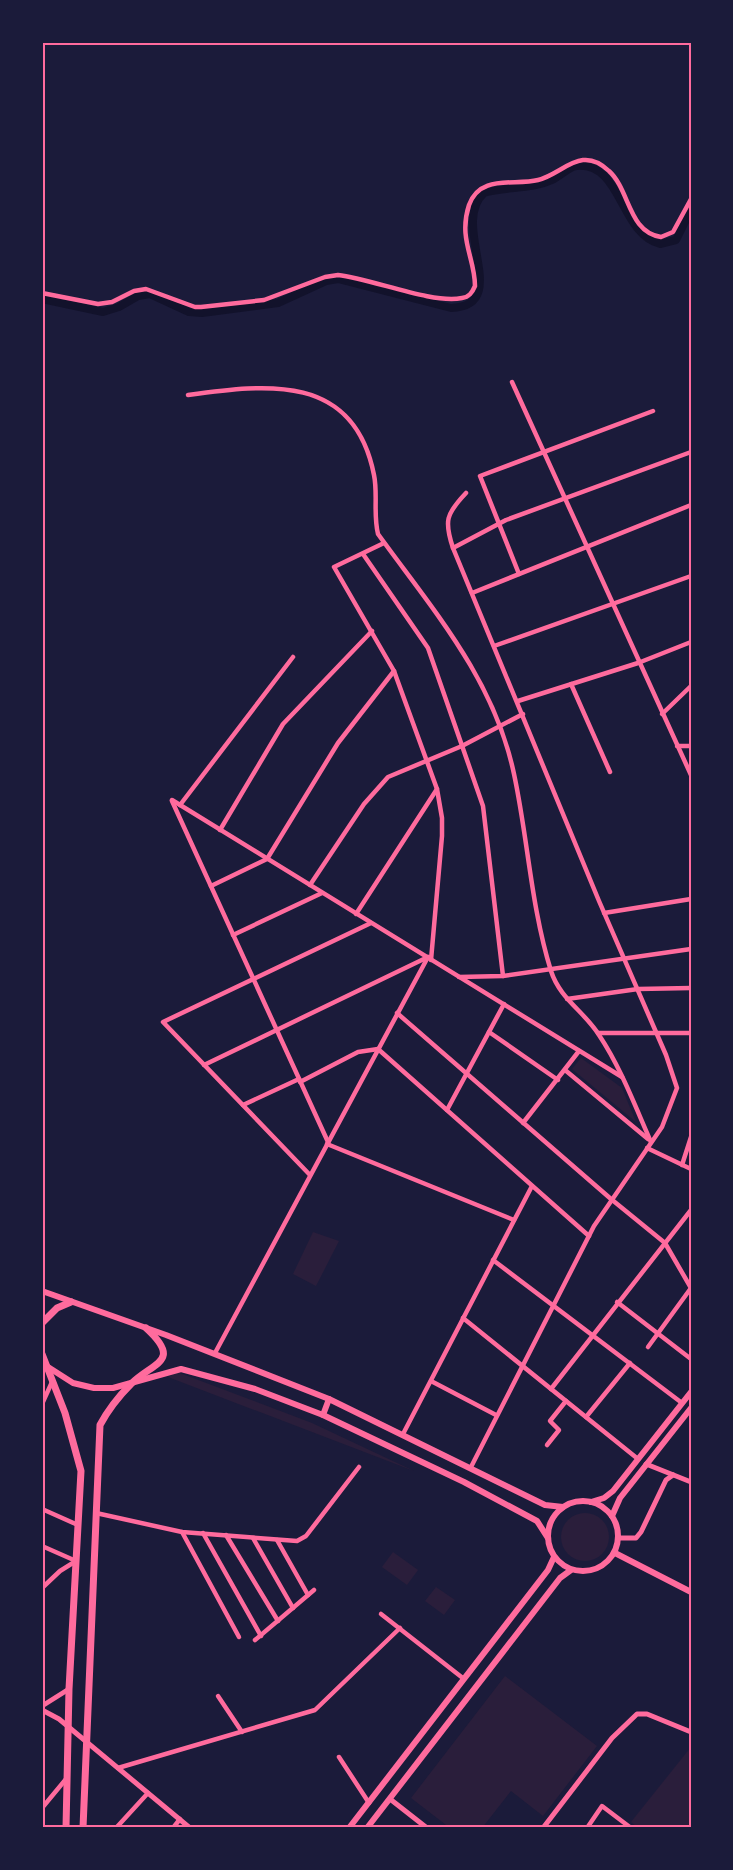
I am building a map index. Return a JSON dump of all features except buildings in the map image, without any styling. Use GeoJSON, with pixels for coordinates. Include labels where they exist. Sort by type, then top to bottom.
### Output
{"type":"FeatureCollection","features":[{"type":"Feature","properties":{"kind":"main road"},"geometry":{"type":"LineString","coordinates":[[42,1291],[214,1353],[329,1399],[545,1505],[563,1507],[581,1501],[591,1502],[607,1509],[612,1516],[619,1538],[615,1553],[601,1567],[581,1572],[571,1570],[554,1557],[548,1538],[537,1521],[464,1482],[323,1415],[255,1389],[181,1369],[113,1388],[84,1386],[66,1380],[48,1367],[42,1359]]}},
{"type":"Feature","properties":{"kind":"main road"},"geometry":{"type":"LineString","coordinates":[[42,1323],[57,1308],[71,1302]]}},
{"type":"Feature","properties":{"kind":"main road"},"geometry":{"type":"LineString","coordinates":[[83,1828],[100,1425],[132,1383],[153,1370],[164,1356],[158,1339],[146,1328]]}},
{"type":"Feature","properties":{"kind":"main road"},"geometry":{"type":"LineString","coordinates":[[42,1354],[54,1379],[81,1471],[69,1689],[66,1828]]}},
{"type":"Feature","properties":{"kind":"main road"},"geometry":{"type":"LineString","coordinates":[[591,1502],[604,1498],[614,1491],[691,1392]]}},
{"type":"Feature","properties":{"kind":"main road"},"geometry":{"type":"LineString","coordinates":[[323,1415],[329,1399]]}},
{"type":"Feature","properties":{"kind":"main road"},"geometry":{"type":"LineString","coordinates":[[612,1516],[620,1498],[691,1408]]}},
{"type":"Feature","properties":{"kind":"main road"},"geometry":{"type":"LineString","coordinates":[[548,1538],[552,1520],[563,1507]]}},
{"type":"Feature","properties":{"kind":"main road"},"geometry":{"type":"LineString","coordinates":[[615,1553],[691,1592]]}},
{"type":"Feature","properties":{"kind":"main road"},"geometry":{"type":"LineString","coordinates":[[349,1828],[548,1570],[554,1557]]}},
{"type":"Feature","properties":{"kind":"main road"},"geometry":{"type":"LineString","coordinates":[[366,1828],[560,1578],[571,1570]]}},
{"type":"Feature","properties":{"kind":"main road"},"geometry":{"type":"LineString","coordinates":[[379,1791],[390,1799]]}},
{"type":"Feature","properties":{"kind":"street"},"geometry":{"type":"LineString","coordinates":[[42,293],[98,304],[112,302],[134,291],[146,289],[195,307],[201,307],[264,300],[325,277],[338,275],[437,297],[460,298],[472,293],[475,286],[465,232],[469,204],[483,188],[506,182],[538,180],[571,162],[590,162],[610,171],[644,231],[661,237],[673,232],[691,200]]}},
{"type":"Feature","properties":{"kind":"street"},"geometry":{"type":"LineString","coordinates":[[512,382],[638,663],[691,775]]}},
{"type":"Feature","properties":{"kind":"street"},"geometry":{"type":"LineString","coordinates":[[188,395],[269,387],[299,392],[325,400],[344,411],[355,428],[375,476],[374,521],[378,534],[468,657],[498,727],[514,774],[524,849],[550,969],[558,990],[598,1034],[622,1077],[651,1142]]}},
{"type":"Feature","properties":{"kind":"street"},"geometry":{"type":"LineString","coordinates":[[519,574],[480,476],[653,411]]}},
{"type":"Feature","properties":{"kind":"street"},"geometry":{"type":"LineString","coordinates":[[453,549],[564,498],[691,452]]}},
{"type":"Feature","properties":{"kind":"street"},"geometry":{"type":"LineString","coordinates":[[466,493],[453,507],[447,519],[446,528],[453,549],[673,1072],[677,1088],[668,1116],[611,1199],[589,1236],[521,1365],[471,1467]]}},
{"type":"Feature","properties":{"kind":"street"},"geometry":{"type":"LineString","coordinates":[[472,593],[691,505]]}},
{"type":"Feature","properties":{"kind":"street"},"geometry":{"type":"LineString","coordinates":[[214,1353],[429,958],[442,827],[437,789],[394,671],[333,567],[386,545]]}},
{"type":"Feature","properties":{"kind":"street"},"geometry":{"type":"LineString","coordinates":[[363,554],[428,648],[483,806],[503,976]]}},
{"type":"Feature","properties":{"kind":"street"},"geometry":{"type":"LineString","coordinates":[[494,646],[691,576]]}},
{"type":"Feature","properties":{"kind":"street"},"geometry":{"type":"LineString","coordinates":[[220,830],[283,724],[372,631]]}},
{"type":"Feature","properties":{"kind":"street"},"geometry":{"type":"LineString","coordinates":[[518,701],[638,663],[691,642]]}},
{"type":"Feature","properties":{"kind":"street"},"geometry":{"type":"LineString","coordinates":[[180,805],[293,657]]}},
{"type":"Feature","properties":{"kind":"street"},"geometry":{"type":"LineString","coordinates":[[211,886],[267,859],[338,743],[394,671]]}},
{"type":"Feature","properties":{"kind":"street"},"geometry":{"type":"LineString","coordinates":[[571,684],[610,772]]}},
{"type":"Feature","properties":{"kind":"street"},"geometry":{"type":"LineString","coordinates":[[662,714],[691,686]]}},
{"type":"Feature","properties":{"kind":"street"},"geometry":{"type":"LineString","coordinates":[[310,885],[378,787],[388,777],[426,759],[462,746],[523,714]]}},
{"type":"Feature","properties":{"kind":"street"},"geometry":{"type":"LineString","coordinates":[[677,746],[691,746]]}},
{"type":"Feature","properties":{"kind":"street"},"geometry":{"type":"LineString","coordinates":[[356,914],[437,789]]}},
{"type":"Feature","properties":{"kind":"street"},"geometry":{"type":"LineString","coordinates":[[514,1220],[327,1143],[172,800],[622,1077]]}},
{"type":"Feature","properties":{"kind":"street"},"geometry":{"type":"LineString","coordinates":[[233,934],[322,893]]}},
{"type":"Feature","properties":{"kind":"street"},"geometry":{"type":"LineString","coordinates":[[604,912],[691,899]]}},
{"type":"Feature","properties":{"kind":"street"},"geometry":{"type":"LineString","coordinates":[[310,1175],[163,1022],[371,923]]}},
{"type":"Feature","properties":{"kind":"street"},"geometry":{"type":"LineString","coordinates":[[459,977],[503,976],[691,950]]}},
{"type":"Feature","properties":{"kind":"street"},"geometry":{"type":"LineString","coordinates":[[204,1065],[429,958]]}},
{"type":"Feature","properties":{"kind":"street"},"geometry":{"type":"LineString","coordinates":[[567,999],[638,989],[691,988]]}},
{"type":"Feature","properties":{"kind":"street"},"geometry":{"type":"LineString","coordinates":[[447,1110],[504,1004]]}},
{"type":"Feature","properties":{"kind":"street"},"geometry":{"type":"LineString","coordinates":[[398,1013],[611,1199],[665,1243],[691,1288],[648,1347]]}},
{"type":"Feature","properties":{"kind":"street"},"geometry":{"type":"LineString","coordinates":[[489,1032],[558,1080]]}},
{"type":"Feature","properties":{"kind":"street"},"geometry":{"type":"LineString","coordinates":[[598,1034],[691,1033]]}},
{"type":"Feature","properties":{"kind":"street"},"geometry":{"type":"LineString","coordinates":[[243,1105],[300,1081],[358,1052],[378,1049]]}},
{"type":"Feature","properties":{"kind":"street"},"geometry":{"type":"LineString","coordinates":[[378,1049],[589,1236]]}},
{"type":"Feature","properties":{"kind":"street"},"geometry":{"type":"LineString","coordinates":[[523,1123],[579,1051]]}},
{"type":"Feature","properties":{"kind":"street"},"geometry":{"type":"LineString","coordinates":[[566,1070],[651,1142]]}},
{"type":"Feature","properties":{"kind":"street"},"geometry":{"type":"LineString","coordinates":[[682,1165],[691,1137]]}},
{"type":"Feature","properties":{"kind":"street"},"geometry":{"type":"LineString","coordinates":[[647,1148],[691,1169]]}},
{"type":"Feature","properties":{"kind":"street"},"geometry":{"type":"LineString","coordinates":[[403,1434],[532,1186]]}},
{"type":"Feature","properties":{"kind":"street"},"geometry":{"type":"LineString","coordinates":[[551,1389],[691,1210]]}},
{"type":"Feature","properties":{"kind":"street"},"geometry":{"type":"LineString","coordinates":[[493,1260],[682,1403]]}},
{"type":"Feature","properties":{"kind":"street"},"geometry":{"type":"LineString","coordinates":[[686,1280],[691,1274]]}},
{"type":"Feature","properties":{"kind":"street"},"geometry":{"type":"LineString","coordinates":[[617,1302],[691,1359]]}},
{"type":"Feature","properties":{"kind":"street"},"geometry":{"type":"LineString","coordinates":[[463,1318],[638,1459]]}},
{"type":"Feature","properties":{"kind":"street"},"geometry":{"type":"LineString","coordinates":[[586,1417],[630,1363]]}},
{"type":"Feature","properties":{"kind":"street"},"geometry":{"type":"LineString","coordinates":[[42,1404],[54,1379]]}},
{"type":"Feature","properties":{"kind":"street"},"geometry":{"type":"LineString","coordinates":[[431,1381],[496,1415]]}},
{"type":"Feature","properties":{"kind":"street"},"geometry":{"type":"LineString","coordinates":[[547,1444],[559,1430],[550,1421],[566,1401]]}},
{"type":"Feature","properties":{"kind":"street"},"geometry":{"type":"LineString","coordinates":[[646,1464],[691,1482]]}},
{"type":"Feature","properties":{"kind":"street"},"geometry":{"type":"LineString","coordinates":[[96,1513],[182,1532],[297,1541],[306,1536],[359,1467]]}},
{"type":"Feature","properties":{"kind":"street"},"geometry":{"type":"LineString","coordinates":[[619,1538],[636,1539],[666,1480],[673,1474]]}},
{"type":"Feature","properties":{"kind":"street"},"geometry":{"type":"LineString","coordinates":[[42,1509],[78,1526]]}},
{"type":"Feature","properties":{"kind":"street"},"geometry":{"type":"LineString","coordinates":[[182,1532],[239,1637]]}},
{"type":"Feature","properties":{"kind":"street"},"geometry":{"type":"LineString","coordinates":[[203,1533],[261,1636]]}},
{"type":"Feature","properties":{"kind":"street"},"geometry":{"type":"LineString","coordinates":[[226,1535],[278,1621]]}},
{"type":"Feature","properties":{"kind":"street"},"geometry":{"type":"LineString","coordinates":[[253,1538],[293,1608]]}},
{"type":"Feature","properties":{"kind":"street"},"geometry":{"type":"LineString","coordinates":[[277,1540],[308,1595]]}},
{"type":"Feature","properties":{"kind":"street"},"geometry":{"type":"LineString","coordinates":[[42,1546],[76,1561]]}},
{"type":"Feature","properties":{"kind":"street"},"geometry":{"type":"LineString","coordinates":[[42,1588],[60,1571],[76,1561]]}},
{"type":"Feature","properties":{"kind":"street"},"geometry":{"type":"LineString","coordinates":[[255,1640],[314,1590]]}},
{"type":"Feature","properties":{"kind":"street"},"geometry":{"type":"LineString","coordinates":[[381,1614],[464,1679]]}},
{"type":"Feature","properties":{"kind":"street"},"geometry":{"type":"LineString","coordinates":[[118,1768],[315,1710],[400,1628]]}},
{"type":"Feature","properties":{"kind":"street"},"geometry":{"type":"LineString","coordinates":[[69,1689],[42,1708],[59,1719],[190,1828]]}},
{"type":"Feature","properties":{"kind":"street"},"geometry":{"type":"LineString","coordinates":[[218,1696],[242,1732]]}},
{"type":"Feature","properties":{"kind":"street"},"geometry":{"type":"LineString","coordinates":[[543,1828],[612,1738],[637,1714],[647,1714],[691,1732]]}},
{"type":"Feature","properties":{"kind":"street"},"geometry":{"type":"LineString","coordinates":[[339,1756],[369,1803]]}},
{"type":"Feature","properties":{"kind":"street"},"geometry":{"type":"LineString","coordinates":[[42,1808],[66,1779]]}},
{"type":"Feature","properties":{"kind":"street"},"geometry":{"type":"LineString","coordinates":[[116,1828],[148,1793]]}},
{"type":"Feature","properties":{"kind":"street"},"geometry":{"type":"LineString","coordinates":[[390,1799],[428,1828]]}},
{"type":"Feature","properties":{"kind":"street"},"geometry":{"type":"LineString","coordinates":[[587,1828],[602,1806],[631,1828]]}},
{"type":"Feature","properties":{"kind":"street"},"geometry":{"type":"LineString","coordinates":[[173,1828],[180,1820]]}},
{"type":"Feature","properties":{"kind":"shaded area"},"geometry":{"type":"Polygon","coordinates":[[[581,1058],[622,1088],[636,1122],[572,1069],[581,1058]]]}},
{"type":"Feature","properties":{"kind":"shaded area"},"geometry":{"type":"Polygon","coordinates":[[[313,1232],[339,1241],[316,1286],[293,1274],[313,1232]]]}},
{"type":"Feature","properties":{"kind":"shaded area"},"geometry":{"type":"Polygon","coordinates":[[[177,1372],[312,1423],[414,1471],[168,1377],[177,1372]]]}},
{"type":"Feature","properties":{"kind":"shaded area"},"geometry":{"type":"Polygon","coordinates":[[[585,1513],[602,1520],[609,1537],[602,1554],[585,1561],[568,1554],[561,1537],[568,1520],[585,1513]]]}},
{"type":"Feature","properties":{"kind":"shaded area"},"geometry":{"type":"Polygon","coordinates":[[[393,1552],[418,1570],[407,1585],[382,1567],[393,1552]]]}},
{"type":"Feature","properties":{"kind":"shaded area"},"geometry":{"type":"Polygon","coordinates":[[[436,1587],[455,1600],[444,1615],[425,1601],[436,1587]]]}},
{"type":"Feature","properties":{"kind":"shaded area"},"geometry":{"type":"Polygon","coordinates":[[[505,1676],[597,1746],[543,1816],[511,1791],[482,1828],[450,1828],[411,1798],[505,1676]]]}},
{"type":"Feature","properties":{"kind":"shaded area"},"geometry":{"type":"Polygon","coordinates":[[[691,1747],[691,1828],[638,1828],[631,1822],[691,1747]]]}},
{"type":"Feature","properties":{"kind":"waterway"},"geometry":{"type":"LineString","coordinates":[[42,299],[103,312],[119,307],[138,296],[150,294],[189,312],[202,313],[278,303],[326,281],[338,279],[451,308],[469,304],[478,294],[480,279],[473,224],[475,207],[484,193],[544,183],[576,166],[591,167],[603,175],[612,186],[636,226],[647,237],[660,244],[676,240],[691,210]]}}]}
